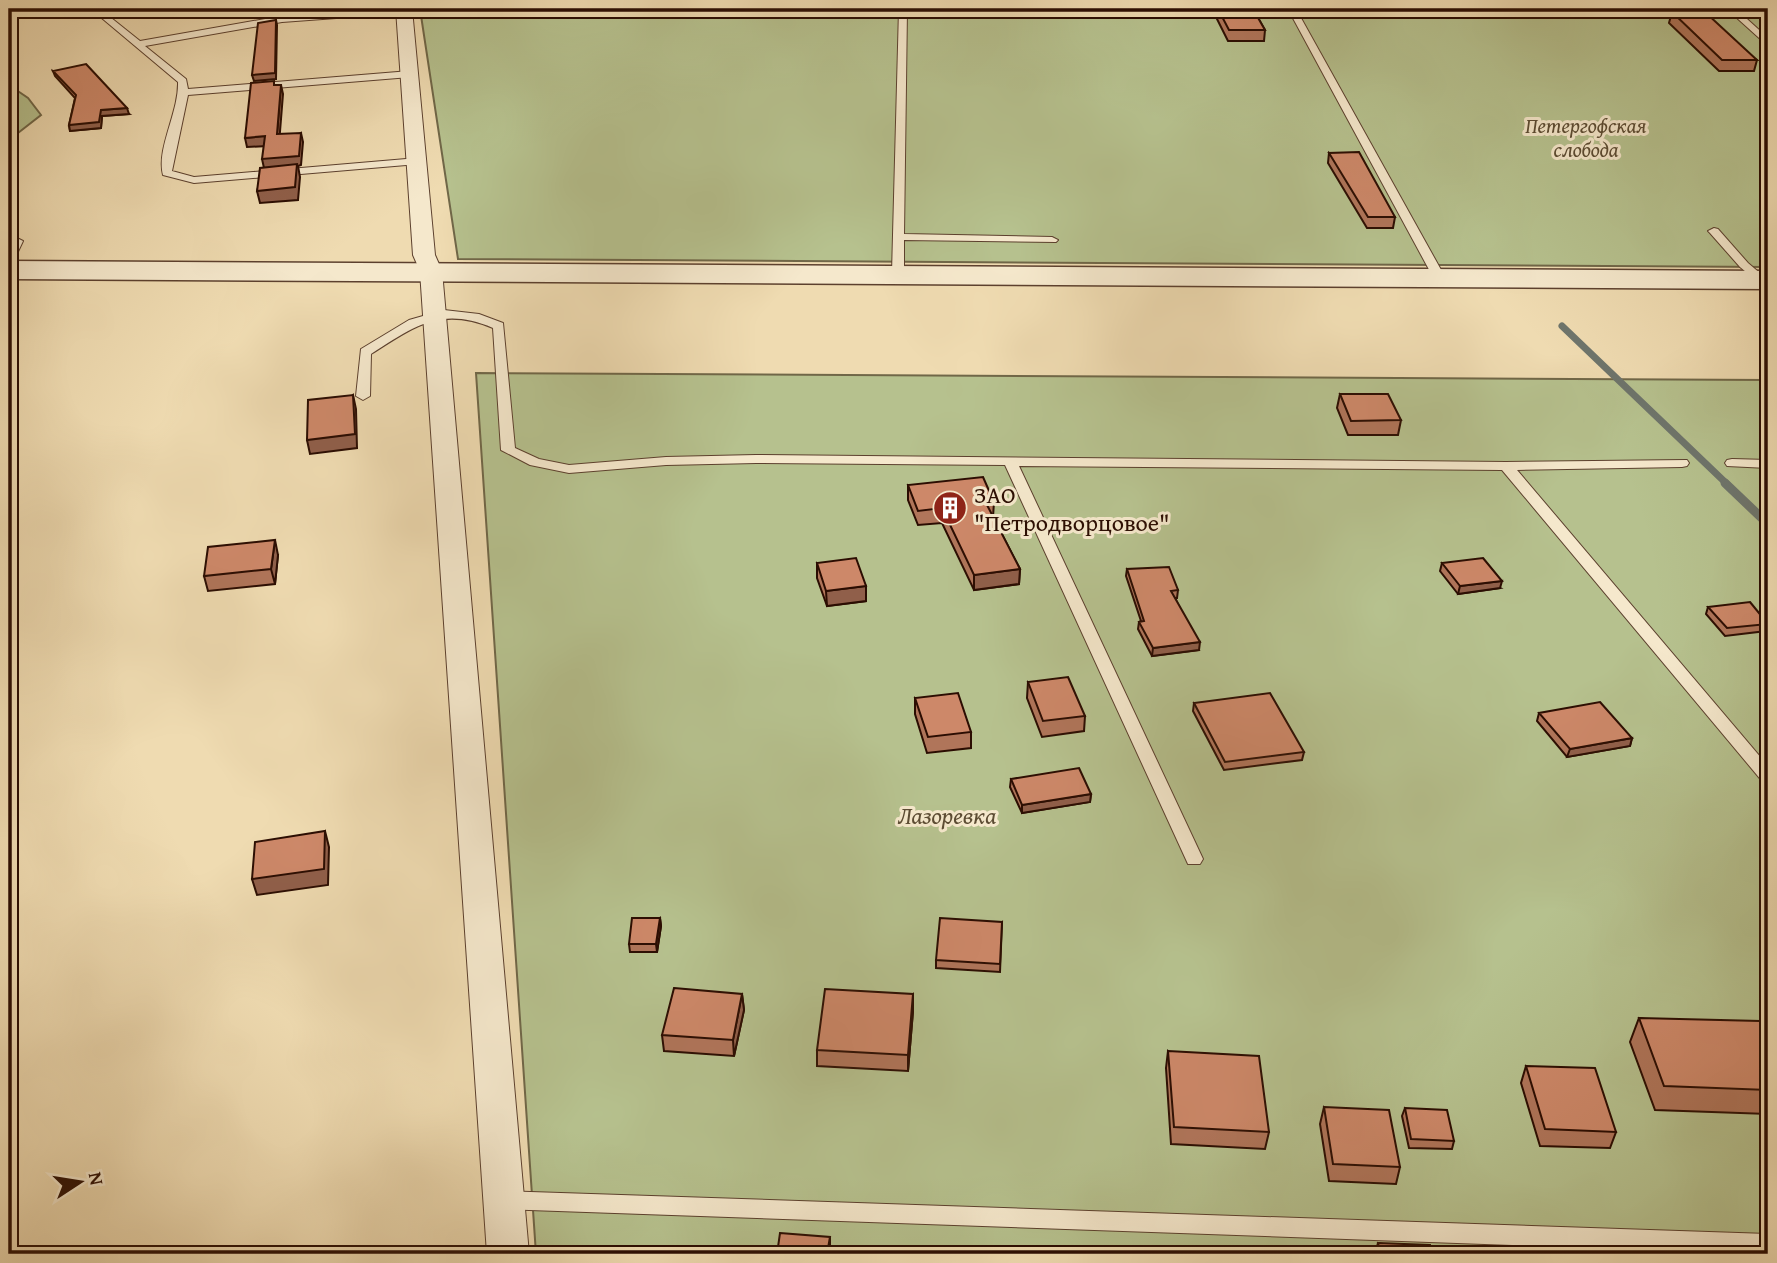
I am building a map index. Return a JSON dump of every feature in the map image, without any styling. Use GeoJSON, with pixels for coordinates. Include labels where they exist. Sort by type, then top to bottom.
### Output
{"type":"FeatureCollection","features":[{"type":"Feature","properties":{"kind":"street"},"geometry":{"type":"LineString","coordinates":[[404,9],[424,255],[431,271],[508,1254]]}},
{"type":"Feature","properties":{"kind":"street"},"geometry":{"type":"LineString","coordinates":[[9,270],[898,273],[1766,282]]}},
{"type":"Feature","properties":{"kind":"lane"},"geometry":{"type":"LineString","coordinates":[[95,9],[183,81],[184,92],[167,153],[167,173],[194,180],[418,161]]}},
{"type":"Feature","properties":{"kind":"lane"},"geometry":{"type":"LineString","coordinates":[[138,44],[282,19],[404,9]]}},
{"type":"Feature","properties":{"kind":"lane"},"geometry":{"type":"LineString","coordinates":[[898,273],[903,9]]}},
{"type":"Feature","properties":{"kind":"lane"},"geometry":{"type":"LineString","coordinates":[[1292,9],[1439,277]]}},
{"type":"Feature","properties":{"kind":"lane"},"geometry":{"type":"LineString","coordinates":[[1731,9],[1768,43]]}},
{"type":"Feature","properties":{"kind":"lane"},"geometry":{"type":"LineString","coordinates":[[184,92],[410,74]]}},
{"type":"Feature","properties":{"kind":"lane"},"geometry":{"type":"LineString","coordinates":[[1714,231],[1766,282]]}},
{"type":"Feature","properties":{"kind":"lane"},"geometry":{"type":"LineString","coordinates":[[900,237],[1052,240]]}},
{"type":"Feature","properties":{"kind":"lane"},"geometry":{"type":"LineString","coordinates":[[9,258],[16,242]]}},
{"type":"Feature","properties":{"kind":"lane"},"geometry":{"type":"LineString","coordinates":[[363,396],[365,352],[413,322],[434,314],[476,314],[499,326],[508,450],[535,462],[569,469],[666,461],[756,459],[1506,466],[1682,463]]}},
{"type":"Feature","properties":{"kind":"lane"},"geometry":{"type":"LineString","coordinates":[[1010,462],[1194,859]]}},
{"type":"Feature","properties":{"kind":"lane"},"geometry":{"type":"LineString","coordinates":[[1732,463],[1768,464]]}},
{"type":"Feature","properties":{"kind":"lane"},"geometry":{"type":"LineString","coordinates":[[1506,466],[1768,776]]}},
{"type":"Feature","properties":{"kind":"lane"},"geometry":{"type":"LineString","coordinates":[[504,1200],[1768,1244]]}},
{"type":"Feature","properties":{"kind":"green space","name":"Петергофская слобода"},"geometry":{"type":"Polygon","coordinates":[[[420,9],[1768,9],[1768,267],[458,259],[420,9]]]}},
{"type":"Feature","properties":{"kind":"green space"},"geometry":{"type":"Polygon","coordinates":[[[9,85],[28,98],[41,115],[9,140],[9,85]]]}},
{"type":"Feature","properties":{"kind":"green space","name":"Лазоревка"},"geometry":{"type":"Polygon","coordinates":[[[476,373],[1768,380],[1768,1254],[536,1254],[476,373]]]}},
{"type":"Feature","properties":{"kind":"building"},"geometry":{"type":"Polygon","coordinates":[[[1218,9],[1253,9],[1265,30],[1229,30],[1218,9]]]}},
{"type":"Feature","properties":{"kind":"building"},"geometry":{"type":"Polygon","coordinates":[[[1672,12],[1705,12],[1757,60],[1722,60],[1672,12]]]}},
{"type":"Feature","properties":{"kind":"building"},"geometry":{"type":"Polygon","coordinates":[[[276,20],[275,73],[252,75],[258,23],[276,20]]]}},
{"type":"Feature","properties":{"kind":"building"},"geometry":{"type":"Polygon","coordinates":[[[86,64],[127,108],[101,110],[99,122],[69,125],[76,95],[53,71],[86,64]]]}},
{"type":"Feature","properties":{"kind":"building"},"geometry":{"type":"Polygon","coordinates":[[[274,81],[274,85],[281,85],[277,134],[301,133],[299,156],[262,159],[265,136],[245,138],[251,83],[274,81]]]}},
{"type":"Feature","properties":{"kind":"building"},"geometry":{"type":"Polygon","coordinates":[[[1359,152],[1395,217],[1368,217],[1329,153],[1359,152]]]}},
{"type":"Feature","properties":{"kind":"building"},"geometry":{"type":"Polygon","coordinates":[[[297,164],[295,187],[257,191],[260,168],[297,164]]]}},
{"type":"Feature","properties":{"kind":"building"},"geometry":{"type":"Polygon","coordinates":[[[1340,394],[1388,394],[1401,420],[1351,421],[1340,394]]]}},
{"type":"Feature","properties":{"kind":"building"},"geometry":{"type":"Polygon","coordinates":[[[353,395],[355,434],[307,440],[308,400],[353,395]]]}},
{"type":"Feature","properties":{"kind":"building"},"geometry":{"type":"Polygon","coordinates":[[[983,477],[994,502],[986,503],[1020,569],[974,575],[942,508],[918,511],[908,485],[983,477]]]}},
{"type":"Feature","properties":{"kind":"building"},"geometry":{"type":"Polygon","coordinates":[[[275,540],[271,569],[204,576],[208,547],[275,540]]]}},
{"type":"Feature","properties":{"kind":"building"},"geometry":{"type":"Polygon","coordinates":[[[856,558],[866,586],[826,591],[817,563],[856,558]]]}},
{"type":"Feature","properties":{"kind":"building"},"geometry":{"type":"Polygon","coordinates":[[[1483,558],[1502,581],[1460,586],[1442,563],[1483,558]]]}},
{"type":"Feature","properties":{"kind":"building"},"geometry":{"type":"Polygon","coordinates":[[[1169,567],[1178,590],[1171,591],[1200,642],[1153,648],[1139,622],[1144,621],[1127,569],[1169,567]]]}},
{"type":"Feature","properties":{"kind":"building"},"geometry":{"type":"Polygon","coordinates":[[[1750,602],[1768,624],[1727,628],[1708,607],[1750,602]]]}},
{"type":"Feature","properties":{"kind":"building"},"geometry":{"type":"Polygon","coordinates":[[[1068,677],[1085,716],[1043,721],[1028,682],[1068,677]]]}},
{"type":"Feature","properties":{"kind":"building"},"geometry":{"type":"Polygon","coordinates":[[[958,693],[971,732],[928,737],[915,698],[958,693]]]}},
{"type":"Feature","properties":{"kind":"building"},"geometry":{"type":"Polygon","coordinates":[[[1270,693],[1304,752],[1225,762],[1194,703],[1270,693]]]}},
{"type":"Feature","properties":{"kind":"building"},"geometry":{"type":"Polygon","coordinates":[[[1600,702],[1632,738],[1570,749],[1539,713],[1600,702]]]}},
{"type":"Feature","properties":{"kind":"building"},"geometry":{"type":"Polygon","coordinates":[[[1079,768],[1091,794],[1022,805],[1011,779],[1079,768]]]}},
{"type":"Feature","properties":{"kind":"building"},"geometry":{"type":"Polygon","coordinates":[[[325,831],[324,869],[252,879],[255,842],[325,831]]]}},
{"type":"Feature","properties":{"kind":"building"},"geometry":{"type":"Polygon","coordinates":[[[632,918],[660,918],[656,944],[629,944],[632,918]]]}},
{"type":"Feature","properties":{"kind":"building"},"geometry":{"type":"Polygon","coordinates":[[[940,918],[1002,922],[1000,964],[936,960],[940,918]]]}},
{"type":"Feature","properties":{"kind":"building"},"geometry":{"type":"Polygon","coordinates":[[[674,988],[742,994],[733,1040],[662,1035],[674,988]]]}},
{"type":"Feature","properties":{"kind":"building"},"geometry":{"type":"Polygon","coordinates":[[[825,989],[913,994],[908,1055],[817,1050],[825,989]]]}},
{"type":"Feature","properties":{"kind":"building"},"geometry":{"type":"Polygon","coordinates":[[[1639,1018],[1760,1021],[1768,1041],[1768,1090],[1664,1086],[1639,1018]]]}},
{"type":"Feature","properties":{"kind":"building"},"geometry":{"type":"Polygon","coordinates":[[[1168,1051],[1259,1056],[1269,1132],[1174,1127],[1168,1051]]]}},
{"type":"Feature","properties":{"kind":"building"},"geometry":{"type":"Polygon","coordinates":[[[1526,1066],[1595,1068],[1616,1132],[1545,1129],[1526,1066]]]}},
{"type":"Feature","properties":{"kind":"building"},"geometry":{"type":"Polygon","coordinates":[[[1324,1107],[1389,1110],[1400,1167],[1333,1164],[1324,1107]]]}},
{"type":"Feature","properties":{"kind":"building"},"geometry":{"type":"Polygon","coordinates":[[[1405,1108],[1447,1110],[1454,1141],[1411,1139],[1405,1108]]]}},
{"type":"Feature","properties":{"kind":"building"},"geometry":{"type":"Polygon","coordinates":[[[780,1233],[830,1237],[827,1254],[777,1254],[780,1233]]]}},
{"type":"Feature","properties":{"kind":"building"},"geometry":{"type":"Polygon","coordinates":[[[1378,1243],[1430,1245],[1432,1254],[1380,1254],[1378,1243]]]}},
{"type":"Feature","properties":{"kind":"building"},"geometry":{"type":"Polygon","coordinates":[[[955,1252],[986,1254],[955,1254],[955,1252]]]}},
{"type":"Feature","properties":{"kind":"waterway"},"geometry":{"type":"LineString","coordinates":[[1562,326],[1727,484]]}},
{"type":"Feature","properties":{"kind":"waterway"},"geometry":{"type":"LineString","coordinates":[[1725,483],[1768,524]]}},
{"type":"Feature","properties":{"kind":"place","name":"ЗАО \"Петродворцовое\""},"geometry":{"type":"Point","coordinates":[950,508]}}]}
